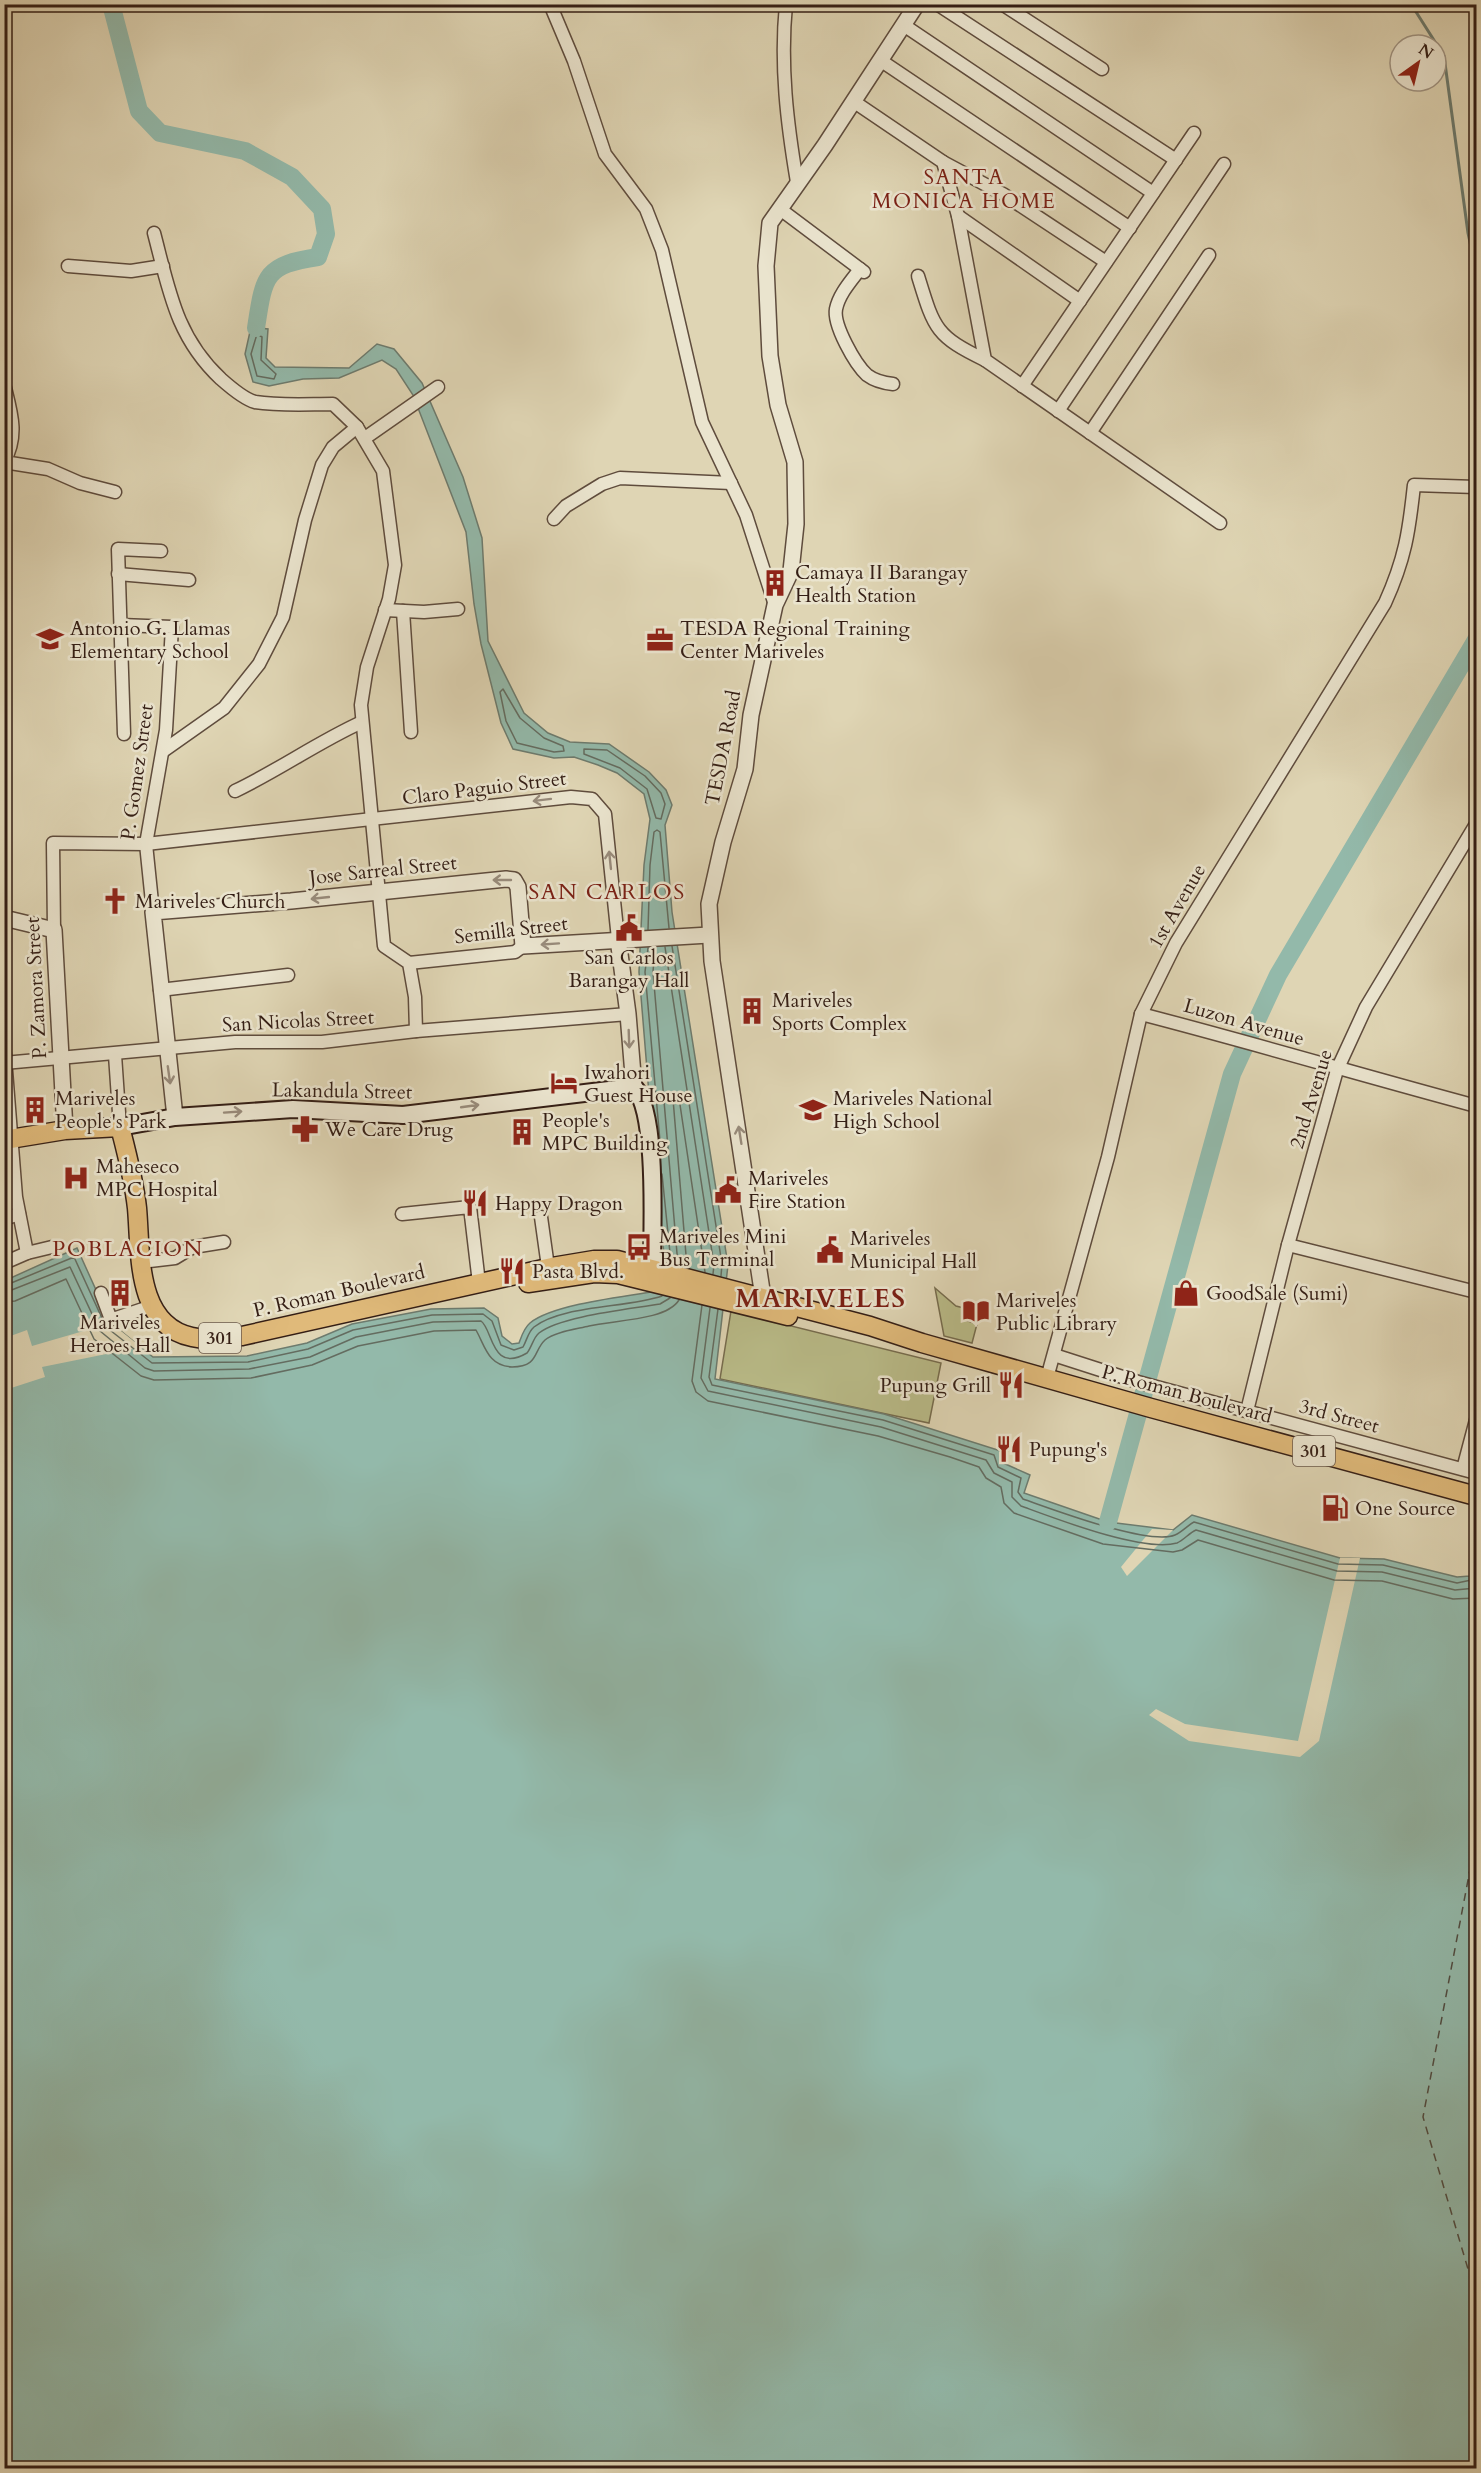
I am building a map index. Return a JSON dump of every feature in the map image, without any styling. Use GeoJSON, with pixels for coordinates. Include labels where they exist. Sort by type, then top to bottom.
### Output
{"type":"FeatureCollection","features":[{"type":"Feature","properties":{"kind":"main road","name":"Lakandula Street"},"geometry":{"type":"LineString","coordinates":[[120,1127],[175,1117],[292,1109],[403,1115],[634,1087]]}},
{"type":"Feature","properties":{"kind":"main road"},"geometry":{"type":"LineString","coordinates":[[634,1087],[644,1102],[647,1117],[657,1273]]}},
{"type":"Feature","properties":{"kind":"main road","name":"P. Roman Boulevard"},"geometry":{"type":"LineString","coordinates":[[120,1127],[136,1200],[141,1262],[152,1306],[164,1323],[175,1331],[190,1337],[207,1339],[242,1336],[548,1268],[605,1260],[735,1296],[865,1337],[922,1343]]}},
{"type":"Feature","properties":{"kind":"main road"},"geometry":{"type":"LineString","coordinates":[[7,1140],[65,1130],[120,1127]]}},
{"type":"Feature","properties":{"kind":"main road","name":"P. Roman Boulevard"},"geometry":{"type":"LineString","coordinates":[[478,1283],[500,1287],[594,1273],[657,1273]]}},
{"type":"Feature","properties":{"kind":"main road","name":"P. Roman Boulevard"},"geometry":{"type":"LineString","coordinates":[[735,1296],[763,1297],[870,1326],[1142,1406],[1476,1497]]}},
{"type":"Feature","properties":{"kind":"street"},"geometry":{"type":"LineString","coordinates":[[550,4],[573,61],[605,154],[646,209],[658,240],[702,422],[746,515],[775,605]]}},
{"type":"Feature","properties":{"kind":"street"},"geometry":{"type":"LineString","coordinates":[[786,4],[782,44],[785,94],[797,182]]}},
{"type":"Feature","properties":{"kind":"street","name":"TESDA Road"},"geometry":{"type":"LineString","coordinates":[[763,1297],[709,935],[709,904],[723,842],[745,769],[751,715],[775,605],[791,571],[796,524],[795,462],[778,405],[770,356],[766,266],[770,223],[905,26],[917,4]]}},
{"type":"Feature","properties":{"kind":"street"},"geometry":{"type":"LineString","coordinates":[[938,4],[1176,160]]}},
{"type":"Feature","properties":{"kind":"street"},"geometry":{"type":"LineString","coordinates":[[1002,4],[1102,69]]}},
{"type":"Feature","properties":{"kind":"street"},"geometry":{"type":"LineString","coordinates":[[905,26],[1153,193]]}},
{"type":"Feature","properties":{"kind":"street"},"geometry":{"type":"LineString","coordinates":[[880,60],[1130,228]]}},
{"type":"Feature","properties":{"kind":"street"},"geometry":{"type":"LineString","coordinates":[[853,100],[943,162],[1003,194],[1106,262]]}},
{"type":"Feature","properties":{"kind":"street"},"geometry":{"type":"LineString","coordinates":[[1022,386],[1194,133]]}},
{"type":"Feature","properties":{"kind":"street"},"geometry":{"type":"LineString","coordinates":[[943,162],[958,216],[985,360]]}},
{"type":"Feature","properties":{"kind":"street"},"geometry":{"type":"LineString","coordinates":[[1058,411],[1224,164]]}},
{"type":"Feature","properties":{"kind":"street"},"geometry":{"type":"LineString","coordinates":[[780,209],[862,271],[839,299],[835,312],[838,326],[850,350],[867,374],[880,383],[893,384]]}},
{"type":"Feature","properties":{"kind":"street"},"geometry":{"type":"LineString","coordinates":[[958,216],[1080,301]]}},
{"type":"Feature","properties":{"kind":"street"},"geometry":{"type":"LineString","coordinates":[[154,233],[169,293],[185,335],[200,360],[230,387],[254,402],[333,404],[357,427],[382,471],[395,565],[385,610],[367,667],[361,705],[384,946],[409,963],[415,997],[416,1031]]}},
{"type":"Feature","properties":{"kind":"street"},"geometry":{"type":"LineString","coordinates":[[1090,433],[1209,255]]}},
{"type":"Feature","properties":{"kind":"street"},"geometry":{"type":"LineString","coordinates":[[68,266],[131,272],[163,266]]}},
{"type":"Feature","properties":{"kind":"street"},"geometry":{"type":"LineString","coordinates":[[918,276],[930,315],[939,333],[957,346],[985,360],[1220,523]]}},
{"type":"Feature","properties":{"kind":"street"},"geometry":{"type":"LineString","coordinates":[[4,384],[14,426],[12,448],[4,462],[48,469],[80,483],[115,492]]}},
{"type":"Feature","properties":{"kind":"street"},"geometry":{"type":"LineString","coordinates":[[365,438],[406,407],[435,389]]}},
{"type":"Feature","properties":{"kind":"street"},"geometry":{"type":"LineString","coordinates":[[163,751],[224,708],[259,664],[283,617],[305,520],[322,465],[333,447],[357,427]]}},
{"type":"Feature","properties":{"kind":"street"},"geometry":{"type":"LineString","coordinates":[[554,519],[566,506],[602,484],[620,478],[731,483]]}},
{"type":"Feature","properties":{"kind":"street","name":"1st Avenue"},"geometry":{"type":"LineString","coordinates":[[1047,1378],[1108,1157],[1141,1014],[1176,944],[1303,732],[1385,603],[1400,570],[1408,539],[1414,485],[1476,487]]}},
{"type":"Feature","properties":{"kind":"street"},"geometry":{"type":"LineString","coordinates":[[124,734],[118,549],[161,551]]}},
{"type":"Feature","properties":{"kind":"street"},"geometry":{"type":"LineString","coordinates":[[118,574],[189,580]]}},
{"type":"Feature","properties":{"kind":"street"},"geometry":{"type":"LineString","coordinates":[[385,610],[458,609]]}},
{"type":"Feature","properties":{"kind":"street"},"geometry":{"type":"LineString","coordinates":[[403,611],[411,732]]}},
{"type":"Feature","properties":{"kind":"street","name":"P. Gomez Street"},"geometry":{"type":"LineString","coordinates":[[121,625],[172,627],[163,751],[146,844],[175,1117]]}},
{"type":"Feature","properties":{"kind":"street"},"geometry":{"type":"LineString","coordinates":[[235,791],[267,775],[329,737],[363,722]]}},
{"type":"Feature","properties":{"kind":"street","name":"Claro Paguio Street"},"geometry":{"type":"LineString","coordinates":[[54,843],[146,844],[373,821],[571,797],[592,799],[598,804],[606,823],[618,939]]}},
{"type":"Feature","properties":{"kind":"street","name":"2nd Avenue"},"geometry":{"type":"LineString","coordinates":[[1247,1411],[1288,1245],[1337,1070],[1366,1006],[1476,824]]}},
{"type":"Feature","properties":{"kind":"street","name":"P. Zamora Street"},"geometry":{"type":"LineString","coordinates":[[54,843],[54,930],[65,1130]]}},
{"type":"Feature","properties":{"kind":"street","name":"Jose Sarreal Street"},"geometry":{"type":"LineString","coordinates":[[153,912],[506,879],[514,880],[518,886],[523,946]]}},
{"type":"Feature","properties":{"kind":"street"},"geometry":{"type":"LineString","coordinates":[[4,918],[54,930]]}},
{"type":"Feature","properties":{"kind":"street","name":"Semilla Street"},"geometry":{"type":"LineString","coordinates":[[409,963],[515,952],[523,946],[709,935]]}},
{"type":"Feature","properties":{"kind":"street"},"geometry":{"type":"LineString","coordinates":[[618,939],[628,1014],[634,1087]]}},
{"type":"Feature","properties":{"kind":"street"},"geometry":{"type":"LineString","coordinates":[[160,990],[288,975]]}},
{"type":"Feature","properties":{"kind":"street","name":"San Nicolas Street"},"geometry":{"type":"LineString","coordinates":[[5,1063],[115,1055],[235,1042],[322,1042],[416,1031],[628,1014]]}},
{"type":"Feature","properties":{"kind":"street","name":"Luzon Avenue"},"geometry":{"type":"LineString","coordinates":[[1141,1014],[1249,1042],[1337,1070],[1476,1106]]}},
{"type":"Feature","properties":{"kind":"street"},"geometry":{"type":"LineString","coordinates":[[4,1045],[7,1140],[27,1253]]}},
{"type":"Feature","properties":{"kind":"street"},"geometry":{"type":"LineString","coordinates":[[115,1055],[120,1127]]}},
{"type":"Feature","properties":{"kind":"street"},"geometry":{"type":"LineString","coordinates":[[402,1214],[470,1208],[478,1283]]}},
{"type":"Feature","properties":{"kind":"street"},"geometry":{"type":"LineString","coordinates":[[4,1219],[19,1214]]}},
{"type":"Feature","properties":{"kind":"street"},"geometry":{"type":"LineString","coordinates":[[541,1216],[548,1268]]}},
{"type":"Feature","properties":{"kind":"street"},"geometry":{"type":"LineString","coordinates":[[141,1262],[175,1258],[193,1247],[224,1242]]}},
{"type":"Feature","properties":{"kind":"street"},"geometry":{"type":"LineString","coordinates":[[1288,1245],[1476,1292]]}},
{"type":"Feature","properties":{"kind":"street"},"geometry":{"type":"LineString","coordinates":[[4,1263],[27,1253],[52,1247]]}},
{"type":"Feature","properties":{"kind":"street"},"geometry":{"type":"LineString","coordinates":[[101,1293],[110,1317],[113,1319],[152,1306]]}},
{"type":"Feature","properties":{"kind":"street","name":"3rd Street"},"geometry":{"type":"LineString","coordinates":[[1054,1355],[1137,1382],[1476,1473]]}},
{"type":"Feature","properties":{"kind":"street"},"geometry":{"type":"LineString","coordinates":[[1463,1469],[1476,1420]]}},
{"type":"Feature","properties":{"kind":"green space"},"geometry":{"type":"Polygon","coordinates":[[[935,1288],[956,1306],[964,1308],[962,1319],[977,1324],[972,1343],[944,1336],[935,1288]]]}},
{"type":"Feature","properties":{"kind":"green space"},"geometry":{"type":"Polygon","coordinates":[[[731,1311],[941,1363],[929,1423],[720,1379],[731,1311]]]}},
{"type":"Feature","properties":{"kind":"water"},"geometry":{"type":"Polygon","coordinates":[[[251,327],[268,329],[266,358],[275,367],[349,368],[377,344],[394,349],[422,383],[463,477],[482,538],[488,641],[524,713],[548,733],[570,742],[609,744],[649,772],[666,790],[672,805],[665,825],[672,912],[728,1265],[715,1379],[884,1414],[1004,1452],[1001,1462],[1030,1475],[1024,1493],[1108,1522],[1173,1530],[1192,1515],[1340,1558],[1384,1559],[1457,1577],[1476,1573],[1476,2468],[5,2468],[4,1281],[77,1248],[111,1323],[153,1357],[247,1356],[307,1343],[352,1324],[431,1309],[484,1308],[498,1318],[502,1336],[512,1344],[519,1343],[525,1329],[541,1316],[591,1302],[658,1291],[665,1262],[639,972],[644,865],[650,819],[644,794],[617,773],[598,765],[574,757],[554,758],[513,749],[501,723],[481,644],[466,532],[413,395],[396,369],[382,360],[339,378],[303,379],[269,386],[253,382],[245,354],[251,327]]]}},
{"type":"Feature","properties":{"kind":"pier"},"geometry":{"type":"Polygon","coordinates":[[[111,1323],[141,1347],[42,1367],[45,1377],[5,1390],[5,1338],[27,1330],[32,1346],[111,1323]]]}},
{"type":"Feature","properties":{"kind":"pier"},"geometry":{"type":"Polygon","coordinates":[[[1152,1529],[1173,1530],[1127,1576],[1121,1567],[1152,1529]]]}},
{"type":"Feature","properties":{"kind":"pier"},"geometry":{"type":"Polygon","coordinates":[[[1340,1558],[1360,1558],[1319,1741],[1300,1757],[1189,1741],[1149,1715],[1156,1709],[1185,1724],[1298,1741],[1340,1558]]]}},
{"type":"Feature","properties":{"kind":"waterway"},"geometry":{"type":"LineString","coordinates":[[111,4],[139,111],[160,133],[245,151],[292,177],[322,209],[326,234],[318,257],[287,264],[270,276],[261,296],[256,328]]}},
{"type":"Feature","properties":{"kind":"waterway"},"geometry":{"type":"LineString","coordinates":[[1411,4],[1444,56],[1468,233],[1476,270]]}},
{"type":"Feature","properties":{"kind":"waterway"},"geometry":{"type":"LineString","coordinates":[[1108,1522],[1232,1074],[1278,975],[1476,640]]}},
{"type":"Feature","properties":{"kind":"ferry route"},"geometry":{"type":"LineString","coordinates":[[1476,1838],[1423,2117],[1476,2296]]}},
{"type":"Feature","properties":{"kind":"place","name":"Camaya II Barangay Health Station"},"geometry":{"type":"Point","coordinates":[775,583]}},
{"type":"Feature","properties":{"kind":"place","name":"Antonio G. Llamas Elementary School"},"geometry":{"type":"Point","coordinates":[50,639]}},
{"type":"Feature","properties":{"kind":"place","name":"TESDA Regional Training Center Mariveles"},"geometry":{"type":"Point","coordinates":[660,640]}},
{"type":"Feature","properties":{"kind":"place","name":"Mariveles Church"},"geometry":{"type":"Point","coordinates":[115,901]}},
{"type":"Feature","properties":{"kind":"place","name":"San Carlos Barangay Hall"},"geometry":{"type":"Point","coordinates":[629,928]}},
{"type":"Feature","properties":{"kind":"place","name":"Mariveles Sports Complex"},"geometry":{"type":"Point","coordinates":[752,1011]}},
{"type":"Feature","properties":{"kind":"place","name":"Iwahori Guest House"},"geometry":{"type":"Point","coordinates":[564,1083]}},
{"type":"Feature","properties":{"kind":"place","name":"Mariveles People's Park"},"geometry":{"type":"Point","coordinates":[35,1110]}},
{"type":"Feature","properties":{"kind":"place","name":"Mariveles National High School"},"geometry":{"type":"Point","coordinates":[813,1110]}},
{"type":"Feature","properties":{"kind":"place","name":"We Care Drug"},"geometry":{"type":"Point","coordinates":[305,1129]}},
{"type":"Feature","properties":{"kind":"place","name":"People's MPC Building"},"geometry":{"type":"Point","coordinates":[522,1132]}},
{"type":"Feature","properties":{"kind":"place","name":"Maheseco MPC Hospital"},"geometry":{"type":"Point","coordinates":[76,1178]}},
{"type":"Feature","properties":{"kind":"place","name":"Mariveles Fire Station"},"geometry":{"type":"Point","coordinates":[728,1190]}},
{"type":"Feature","properties":{"kind":"place","name":"Happy Dragon"},"geometry":{"type":"Point","coordinates":[475,1203]}},
{"type":"Feature","properties":{"kind":"place","name":"Mariveles Mini Bus Terminal"},"geometry":{"type":"Point","coordinates":[639,1247]}},
{"type":"Feature","properties":{"kind":"place","name":"Mariveles Municipal Hall"},"geometry":{"type":"Point","coordinates":[830,1250]}},
{"type":"Feature","properties":{"kind":"place","name":"Pasta Blvd."},"geometry":{"type":"Point","coordinates":[512,1271]}},
{"type":"Feature","properties":{"kind":"place","name":"Mariveles Heroes Hall"},"geometry":{"type":"Point","coordinates":[120,1293]}},
{"type":"Feature","properties":{"kind":"place","name":"GoodSale (Sumi)"},"geometry":{"type":"Point","coordinates":[1186,1293]}},
{"type":"Feature","properties":{"kind":"place","name":"Mariveles Public Library"},"geometry":{"type":"Point","coordinates":[976,1311]}},
{"type":"Feature","properties":{"kind":"place","name":"Pupung Grill"},"geometry":{"type":"Point","coordinates":[1011,1385]}},
{"type":"Feature","properties":{"kind":"place","name":"Pupung's"},"geometry":{"type":"Point","coordinates":[1009,1449]}},
{"type":"Feature","properties":{"kind":"place","name":"One Source"},"geometry":{"type":"Point","coordinates":[1335,1508]}},
{"type":"Feature","properties":{"kind":"district","name":"SANTA MONICA HOME"},"geometry":{"type":"Point","coordinates":[964,189]}},
{"type":"Feature","properties":{"kind":"district","name":"SAN CARLOS"},"geometry":{"type":"Point","coordinates":[607,892]}},
{"type":"Feature","properties":{"kind":"district","name":"POBLACION"},"geometry":{"type":"Point","coordinates":[128,1249]}},
{"type":"Feature","properties":{"kind":"district","name":"MARIVELES"},"geometry":{"type":"Point","coordinates":[821,1298]}}]}
